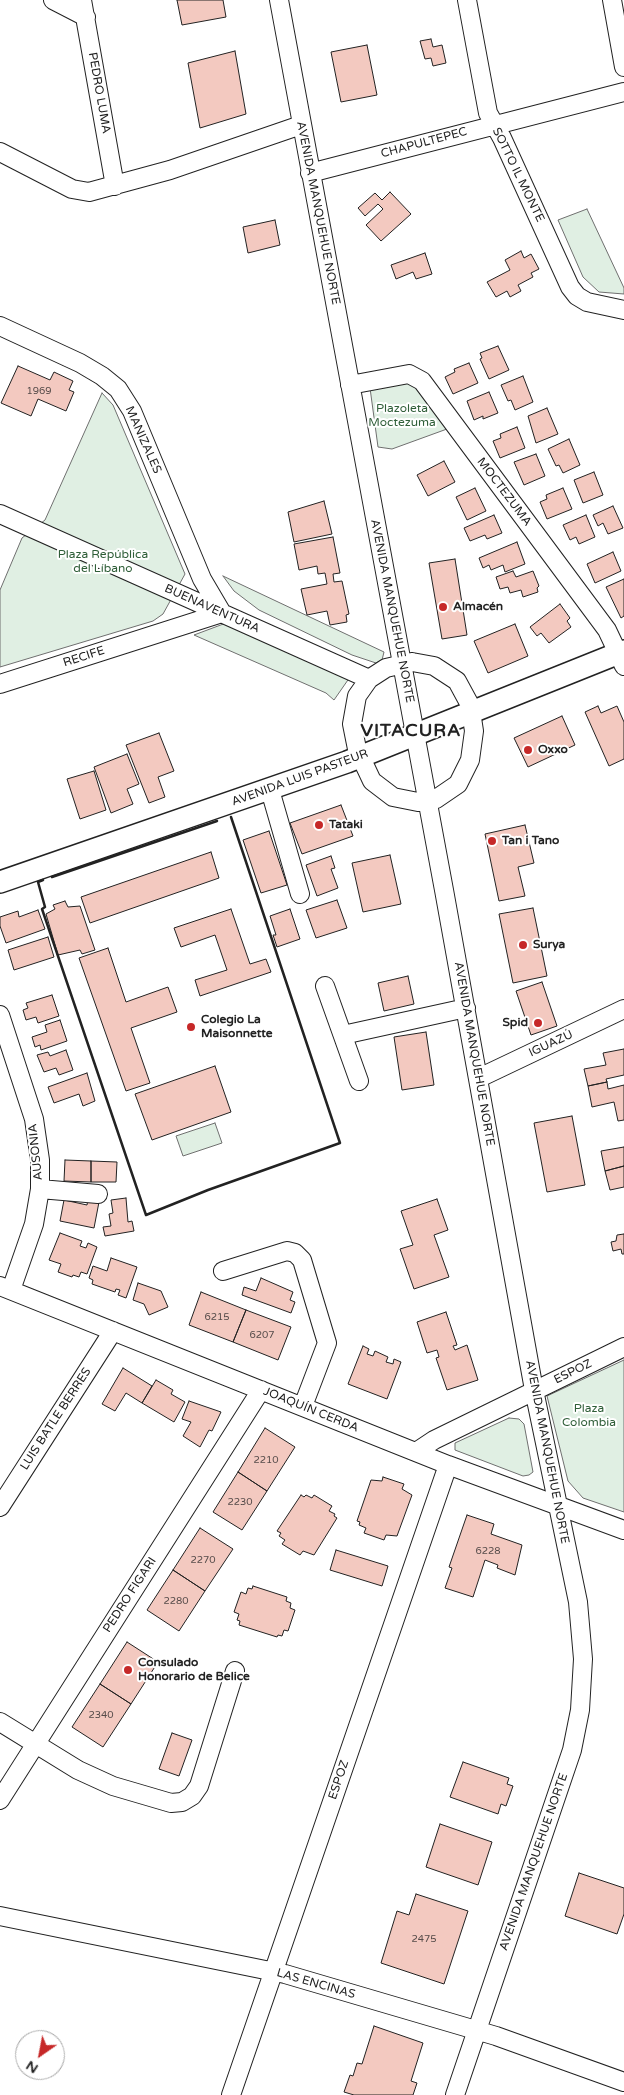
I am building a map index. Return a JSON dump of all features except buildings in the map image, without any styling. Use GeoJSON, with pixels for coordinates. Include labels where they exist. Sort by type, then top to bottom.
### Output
{"type":"FeatureCollection","features":[{"type":"Feature","properties":{"kind":"main road","name":"AVENIDA LUIS PASTEUR"},"geometry":{"type":"LineString","coordinates":[[0,882],[270,790],[622,657]]}},
{"type":"Feature","properties":{"kind":"street"},"geometry":{"type":"LineString","coordinates":[[53,0],[84,9]]}},
{"type":"Feature","properties":{"kind":"street","name":"AVENIDA MANQUEHUE NORTE"},"geometry":{"type":"LineString","coordinates":[[279,0],[479,1078],[534,1390],[578,1602],[583,1659],[580,1710],[572,1750],[455,2095]]}},
{"type":"Feature","properties":{"kind":"street","name":"SOTTO IL MONTE"},"geometry":{"type":"LineString","coordinates":[[467,0],[488,113],[574,292],[587,302],[624,310]]}},
{"type":"Feature","properties":{"kind":"street"},"geometry":{"type":"LineString","coordinates":[[612,0],[624,67]]}},
{"type":"Feature","properties":{"kind":"street","name":"PEDRO LUMA"},"geometry":{"type":"LineString","coordinates":[[84,9],[115,186]]}},
{"type":"Feature","properties":{"kind":"street","name":"CHAPULTEPEC"},"geometry":{"type":"LineString","coordinates":[[310,173],[624,92]]}},
{"type":"Feature","properties":{"kind":"street"},"geometry":{"type":"LineString","coordinates":[[0,152],[77,191],[89,192],[170,170],[302,125]]}},
{"type":"Feature","properties":{"kind":"street","name":"MANIZALES"},"geometry":{"type":"LineString","coordinates":[[0,326],[80,363],[102,376],[118,389],[132,410],[202,579],[222,613]]}},
{"type":"Feature","properties":{"kind":"street","name":"MOCTEZUMA"},"geometry":{"type":"LineString","coordinates":[[350,386],[404,375],[418,378],[607,630],[622,657]]}},
{"type":"Feature","properties":{"kind":"street","name":"BUENAVENTURA"},"geometry":{"type":"LineString","coordinates":[[0,514],[369,679]]}},
{"type":"Feature","properties":{"kind":"street"},"geometry":{"type":"LineString","coordinates":[[168,630],[180,618],[183,596]]}},
{"type":"Feature","properties":{"kind":"street","name":"RECIFE"},"geometry":{"type":"LineString","coordinates":[[0,684],[222,613]]}},
{"type":"Feature","properties":{"kind":"street"},"geometry":{"type":"LineString","coordinates":[[425,663],[450,674],[463,689],[472,713],[474,739],[467,769],[452,790],[428,801],[402,800],[384,792],[367,774],[353,734],[353,716],[357,696],[369,679],[386,668],[402,664],[425,663]]}},
{"type":"Feature","properties":{"kind":"street"},"geometry":{"type":"LineString","coordinates":[[270,790],[300,894]]}},
{"type":"Feature","properties":{"kind":"street"},"geometry":{"type":"LineString","coordinates":[[325,986],[359,1081]]}},
{"type":"Feature","properties":{"kind":"street"},"geometry":{"type":"LineString","coordinates":[[343,1035],[466,1008]]}},
{"type":"Feature","properties":{"kind":"street","name":"IGUAZÚ"},"geometry":{"type":"LineString","coordinates":[[479,1078],[624,1009]]}},
{"type":"Feature","properties":{"kind":"street","name":"AUSONIA"},"geometry":{"type":"LineString","coordinates":[[0,1014],[35,1126],[40,1160],[40,1189],[32,1235],[6,1288]]}},
{"type":"Feature","properties":{"kind":"street"},"geometry":{"type":"LineString","coordinates":[[40,1189],[98,1194]]}},
{"type":"Feature","properties":{"kind":"street"},"geometry":{"type":"LineString","coordinates":[[223,1271],[287,1251],[300,1256],[327,1343],[303,1406]]}},
{"type":"Feature","properties":{"kind":"street","name":"JOAQUÍN CERDA"},"geometry":{"type":"LineString","coordinates":[[6,1288],[448,1465],[624,1530]]}},
{"type":"Feature","properties":{"kind":"street","name":"LUIS BATLE BERRES"},"geometry":{"type":"LineString","coordinates":[[0,1507],[113,1331]]}},
{"type":"Feature","properties":{"kind":"street","name":"ESPOZ"},"geometry":{"type":"LineString","coordinates":[[416,1452],[434,1440],[624,1347]]}},
{"type":"Feature","properties":{"kind":"street","name":"PEDRO FIGARI"},"geometry":{"type":"LineString","coordinates":[[0,1800],[261,1390]]}},
{"type":"Feature","properties":{"kind":"street","name":"ESPOZ"},"geometry":{"type":"LineString","coordinates":[[231,2095],[448,1465]]}},
{"type":"Feature","properties":{"kind":"street"},"geometry":{"type":"LineString","coordinates":[[0,1722],[78,1770],[113,1786],[171,1803],[182,1802],[192,1796],[199,1786],[235,1671]]}},
{"type":"Feature","properties":{"kind":"street","name":"LAS ENCINAS"},"geometry":{"type":"LineString","coordinates":[[0,1916],[273,1972],[477,2031],[624,2082]]}},
{"type":"Feature","properties":{"kind":"green space"},"geometry":{"type":"Polygon","coordinates":[[[587,209],[624,288],[624,294],[599,292],[583,277],[558,220],[587,209]]]}},
{"type":"Feature","properties":{"kind":"green space","name":"Plazoleta Moctezuma"},"geometry":{"type":"Polygon","coordinates":[[[404,381],[413,384],[447,429],[392,449],[378,447],[370,388],[404,381]]]}},
{"type":"Feature","properties":{"kind":"green space","name":"Plaza República del Líbano"},"geometry":{"type":"Polygon","coordinates":[[[102,393],[113,405],[185,574],[163,614],[153,621],[0,667],[0,590],[22,538],[45,520],[102,393]]]}},
{"type":"Feature","properties":{"kind":"green space"},"geometry":{"type":"Polygon","coordinates":[[[223,576],[384,652],[382,660],[376,663],[352,655],[259,610],[234,591],[223,576]]]}},
{"type":"Feature","properties":{"kind":"green space"},"geometry":{"type":"Polygon","coordinates":[[[226,623],[350,677],[334,700],[326,693],[194,635],[226,623]]]}},
{"type":"Feature","properties":{"kind":"green space"},"geometry":{"type":"Polygon","coordinates":[[[215,1123],[222,1143],[183,1156],[176,1136],[215,1123]]]}},
{"type":"Feature","properties":{"kind":"green space","name":"Plaza Colombia"},"geometry":{"type":"Polygon","coordinates":[[[624,1360],[624,1512],[583,1498],[568,1481],[547,1396],[624,1360]]]}},
{"type":"Feature","properties":{"kind":"green space"},"geometry":{"type":"Polygon","coordinates":[[[509,1418],[519,1419],[524,1424],[533,1472],[529,1475],[523,1476],[455,1450],[455,1443],[509,1418]]]}},
{"type":"Feature","properties":{"kind":"wall"},"geometry":{"type":"LineString","coordinates":[[43,880],[38,882],[45,907],[42,909],[146,1215],[208,1190],[340,1143],[231,817]]}},
{"type":"Feature","properties":{"kind":"wall"},"geometry":{"type":"LineString","coordinates":[[52,877],[217,821]]}},
{"type":"Feature","properties":{"kind":"place","name":"Almacén"},"geometry":{"type":"Point","coordinates":[443,607]}},
{"type":"Feature","properties":{"kind":"place","name":"Oxxo"},"geometry":{"type":"Point","coordinates":[528,750]}},
{"type":"Feature","properties":{"kind":"place","name":"Tataki"},"geometry":{"type":"Point","coordinates":[319,825]}},
{"type":"Feature","properties":{"kind":"place","name":"Tan i Tano"},"geometry":{"type":"Point","coordinates":[492,841]}},
{"type":"Feature","properties":{"kind":"place","name":"Surya"},"geometry":{"type":"Point","coordinates":[523,945]}},
{"type":"Feature","properties":{"kind":"place","name":"Spid"},"geometry":{"type":"Point","coordinates":[538,1023]}},
{"type":"Feature","properties":{"kind":"place","name":"Colegio La Maisonnette"},"geometry":{"type":"Point","coordinates":[191,1027]}},
{"type":"Feature","properties":{"kind":"place","name":"Consulado Honorario de Belice"},"geometry":{"type":"Point","coordinates":[128,1670]}},
{"type":"Feature","properties":{"kind":"district","name":"VITACURA"},"geometry":{"type":"Point","coordinates":[411,731]}}]}
